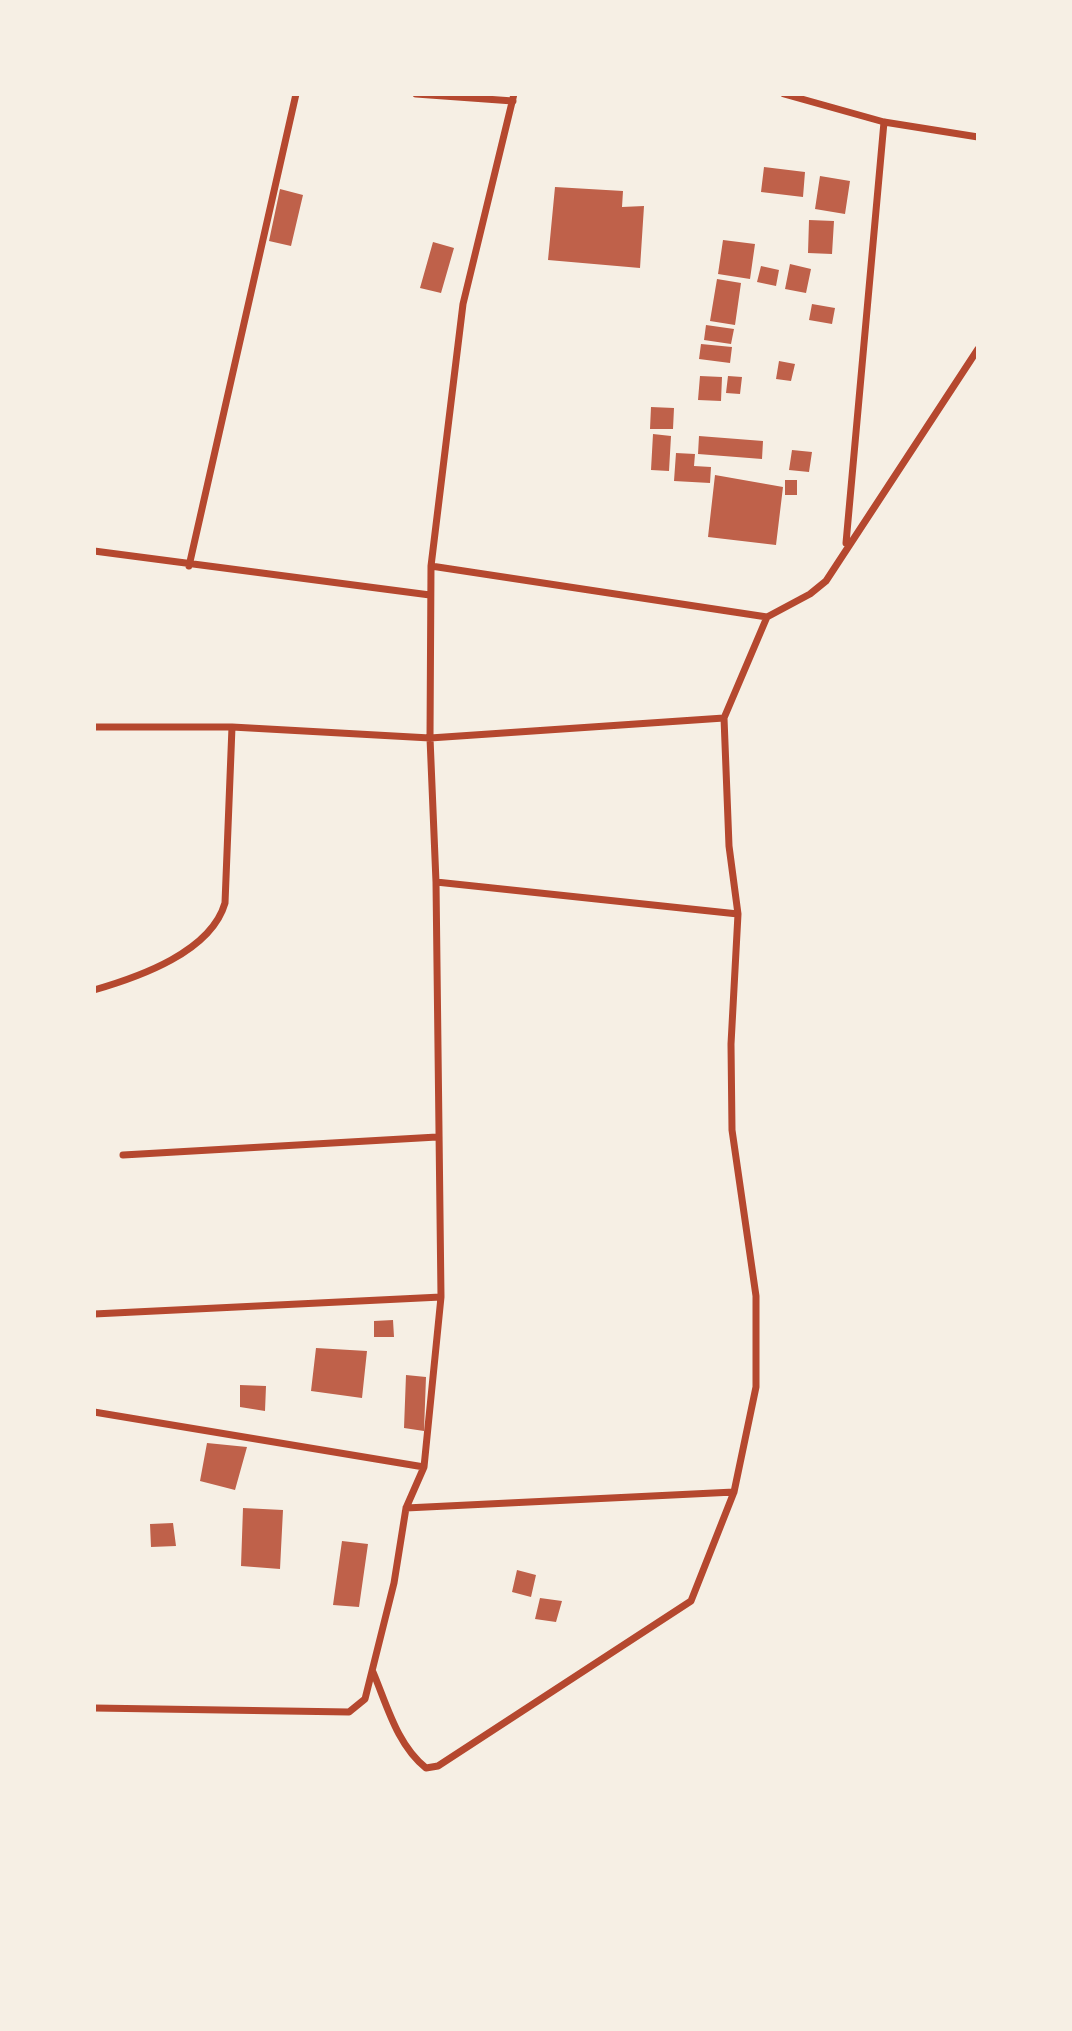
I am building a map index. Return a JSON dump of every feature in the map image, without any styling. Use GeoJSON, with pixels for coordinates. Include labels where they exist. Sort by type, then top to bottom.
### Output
{"type":"FeatureCollection","features":[{"type":"Feature","properties":{"kind":"street"},"geometry":{"type":"LineString","coordinates":[[189,566],[296,94]]}},
{"type":"Feature","properties":{"kind":"street"},"geometry":{"type":"LineString","coordinates":[[94,1707],[349,1712],[365,1699],[394,1583],[406,1508],[424,1467],[441,1297],[436,881],[430,738],[429,595],[463,304],[514,98],[416,94]]}},
{"type":"Feature","properties":{"kind":"street"},"geometry":{"type":"LineString","coordinates":[[784,94],[884,122],[978,137]]}},
{"type":"Feature","properties":{"kind":"street"},"geometry":{"type":"LineString","coordinates":[[846,547],[884,122]]}},
{"type":"Feature","properties":{"kind":"street"},"geometry":{"type":"LineString","coordinates":[[431,566],[767,617],[810,594],[825,581],[978,349]]}},
{"type":"Feature","properties":{"kind":"street"},"geometry":{"type":"LineString","coordinates":[[94,551],[189,566],[429,595]]}},
{"type":"Feature","properties":{"kind":"street"},"geometry":{"type":"LineString","coordinates":[[373,1671],[396,1727],[413,1757],[426,1768],[438,1766],[691,1601],[734,1492],[756,1387],[756,1296],[732,1130],[730,1044],[738,914],[729,846],[724,718],[767,617]]}},
{"type":"Feature","properties":{"kind":"street"},"geometry":{"type":"LineString","coordinates":[[94,726],[232,727],[430,738],[724,718]]}},
{"type":"Feature","properties":{"kind":"street"},"geometry":{"type":"LineString","coordinates":[[94,990],[144,976],[207,935],[221,919],[225,903],[232,727]]}},
{"type":"Feature","properties":{"kind":"street"},"geometry":{"type":"LineString","coordinates":[[436,881],[738,914]]}},
{"type":"Feature","properties":{"kind":"street"},"geometry":{"type":"LineString","coordinates":[[123,1155],[437,1137]]}},
{"type":"Feature","properties":{"kind":"street"},"geometry":{"type":"LineString","coordinates":[[94,1314],[441,1297]]}},
{"type":"Feature","properties":{"kind":"street"},"geometry":{"type":"LineString","coordinates":[[94,1412],[424,1467]]}},
{"type":"Feature","properties":{"kind":"street"},"geometry":{"type":"LineString","coordinates":[[406,1508],[734,1492]]}},
{"type":"Feature","properties":{"kind":"building"},"geometry":{"type":"Polygon","coordinates":[[[764,167],[805,172],[803,197],[761,192],[764,167]]]}},
{"type":"Feature","properties":{"kind":"building"},"geometry":{"type":"Polygon","coordinates":[[[820,176],[850,181],[845,214],[815,209],[820,176]]]}},
{"type":"Feature","properties":{"kind":"building"},"geometry":{"type":"Polygon","coordinates":[[[555,187],[623,191],[622,207],[644,206],[640,268],[548,260],[555,187]]]}},
{"type":"Feature","properties":{"kind":"building"},"geometry":{"type":"Polygon","coordinates":[[[280,189],[303,195],[291,246],[269,241],[280,189]]]}},
{"type":"Feature","properties":{"kind":"building"},"geometry":{"type":"Polygon","coordinates":[[[809,220],[834,221],[832,254],[808,253],[809,220]]]}},
{"type":"Feature","properties":{"kind":"building"},"geometry":{"type":"Polygon","coordinates":[[[723,240],[755,244],[750,279],[718,274],[723,240]]]}},
{"type":"Feature","properties":{"kind":"building"},"geometry":{"type":"Polygon","coordinates":[[[433,242],[454,248],[441,293],[420,288],[433,242]]]}},
{"type":"Feature","properties":{"kind":"building"},"geometry":{"type":"Polygon","coordinates":[[[790,264],[811,269],[806,293],[785,289],[790,264]]]}},
{"type":"Feature","properties":{"kind":"building"},"geometry":{"type":"Polygon","coordinates":[[[761,266],[779,270],[776,286],[757,282],[761,266]]]}},
{"type":"Feature","properties":{"kind":"building"},"geometry":{"type":"Polygon","coordinates":[[[717,279],[741,283],[735,325],[710,321],[717,279]]]}},
{"type":"Feature","properties":{"kind":"building"},"geometry":{"type":"Polygon","coordinates":[[[812,304],[835,308],[832,324],[809,320],[812,304]]]}},
{"type":"Feature","properties":{"kind":"building"},"geometry":{"type":"Polygon","coordinates":[[[706,325],[734,329],[731,344],[704,340],[706,325]]]}},
{"type":"Feature","properties":{"kind":"building"},"geometry":{"type":"Polygon","coordinates":[[[701,344],[732,347],[730,363],[699,359],[701,344]]]}},
{"type":"Feature","properties":{"kind":"building"},"geometry":{"type":"Polygon","coordinates":[[[779,361],[795,364],[791,381],[776,379],[779,361]]]}},
{"type":"Feature","properties":{"kind":"building"},"geometry":{"type":"Polygon","coordinates":[[[700,376],[722,377],[721,401],[698,400],[700,376]]]}},
{"type":"Feature","properties":{"kind":"building"},"geometry":{"type":"Polygon","coordinates":[[[728,376],[742,377],[740,394],[726,393],[728,376]]]}},
{"type":"Feature","properties":{"kind":"building"},"geometry":{"type":"Polygon","coordinates":[[[651,407],[674,408],[673,429],[650,429],[651,407]]]}},
{"type":"Feature","properties":{"kind":"building"},"geometry":{"type":"Polygon","coordinates":[[[653,434],[671,436],[669,471],[651,470],[653,434]]]}},
{"type":"Feature","properties":{"kind":"building"},"geometry":{"type":"Polygon","coordinates":[[[699,436],[763,441],[762,459],[698,454],[699,436]]]}},
{"type":"Feature","properties":{"kind":"building"},"geometry":{"type":"Polygon","coordinates":[[[792,450],[812,452],[809,472],[789,470],[792,450]]]}},
{"type":"Feature","properties":{"kind":"building"},"geometry":{"type":"Polygon","coordinates":[[[676,453],[695,454],[694,466],[711,467],[710,483],[674,481],[676,453]]]}},
{"type":"Feature","properties":{"kind":"building"},"geometry":{"type":"Polygon","coordinates":[[[715,475],[783,487],[776,545],[708,537],[715,475]]]}},
{"type":"Feature","properties":{"kind":"building"},"geometry":{"type":"Polygon","coordinates":[[[785,480],[797,480],[797,495],[785,495],[785,480]]]}},
{"type":"Feature","properties":{"kind":"building"},"geometry":{"type":"Polygon","coordinates":[[[393,1320],[394,1337],[374,1337],[374,1321],[393,1320]]]}},
{"type":"Feature","properties":{"kind":"building"},"geometry":{"type":"Polygon","coordinates":[[[316,1348],[367,1351],[362,1398],[311,1391],[316,1348]]]}},
{"type":"Feature","properties":{"kind":"building"},"geometry":{"type":"Polygon","coordinates":[[[406,1375],[426,1377],[424,1431],[404,1428],[406,1375]]]}},
{"type":"Feature","properties":{"kind":"building"},"geometry":{"type":"Polygon","coordinates":[[[240,1385],[266,1386],[265,1411],[240,1407],[240,1385]]]}},
{"type":"Feature","properties":{"kind":"building"},"geometry":{"type":"Polygon","coordinates":[[[207,1443],[247,1447],[235,1490],[200,1481],[207,1443]]]}},
{"type":"Feature","properties":{"kind":"building"},"geometry":{"type":"Polygon","coordinates":[[[243,1508],[283,1510],[280,1569],[241,1566],[243,1508]]]}},
{"type":"Feature","properties":{"kind":"building"},"geometry":{"type":"Polygon","coordinates":[[[173,1523],[176,1546],[151,1547],[150,1524],[173,1523]]]}},
{"type":"Feature","properties":{"kind":"building"},"geometry":{"type":"Polygon","coordinates":[[[342,1541],[368,1544],[359,1607],[333,1605],[342,1541]]]}},
{"type":"Feature","properties":{"kind":"building"},"geometry":{"type":"Polygon","coordinates":[[[517,1570],[536,1575],[531,1597],[512,1592],[517,1570]]]}},
{"type":"Feature","properties":{"kind":"building"},"geometry":{"type":"Polygon","coordinates":[[[540,1598],[562,1601],[556,1622],[535,1619],[540,1598]]]}}]}
